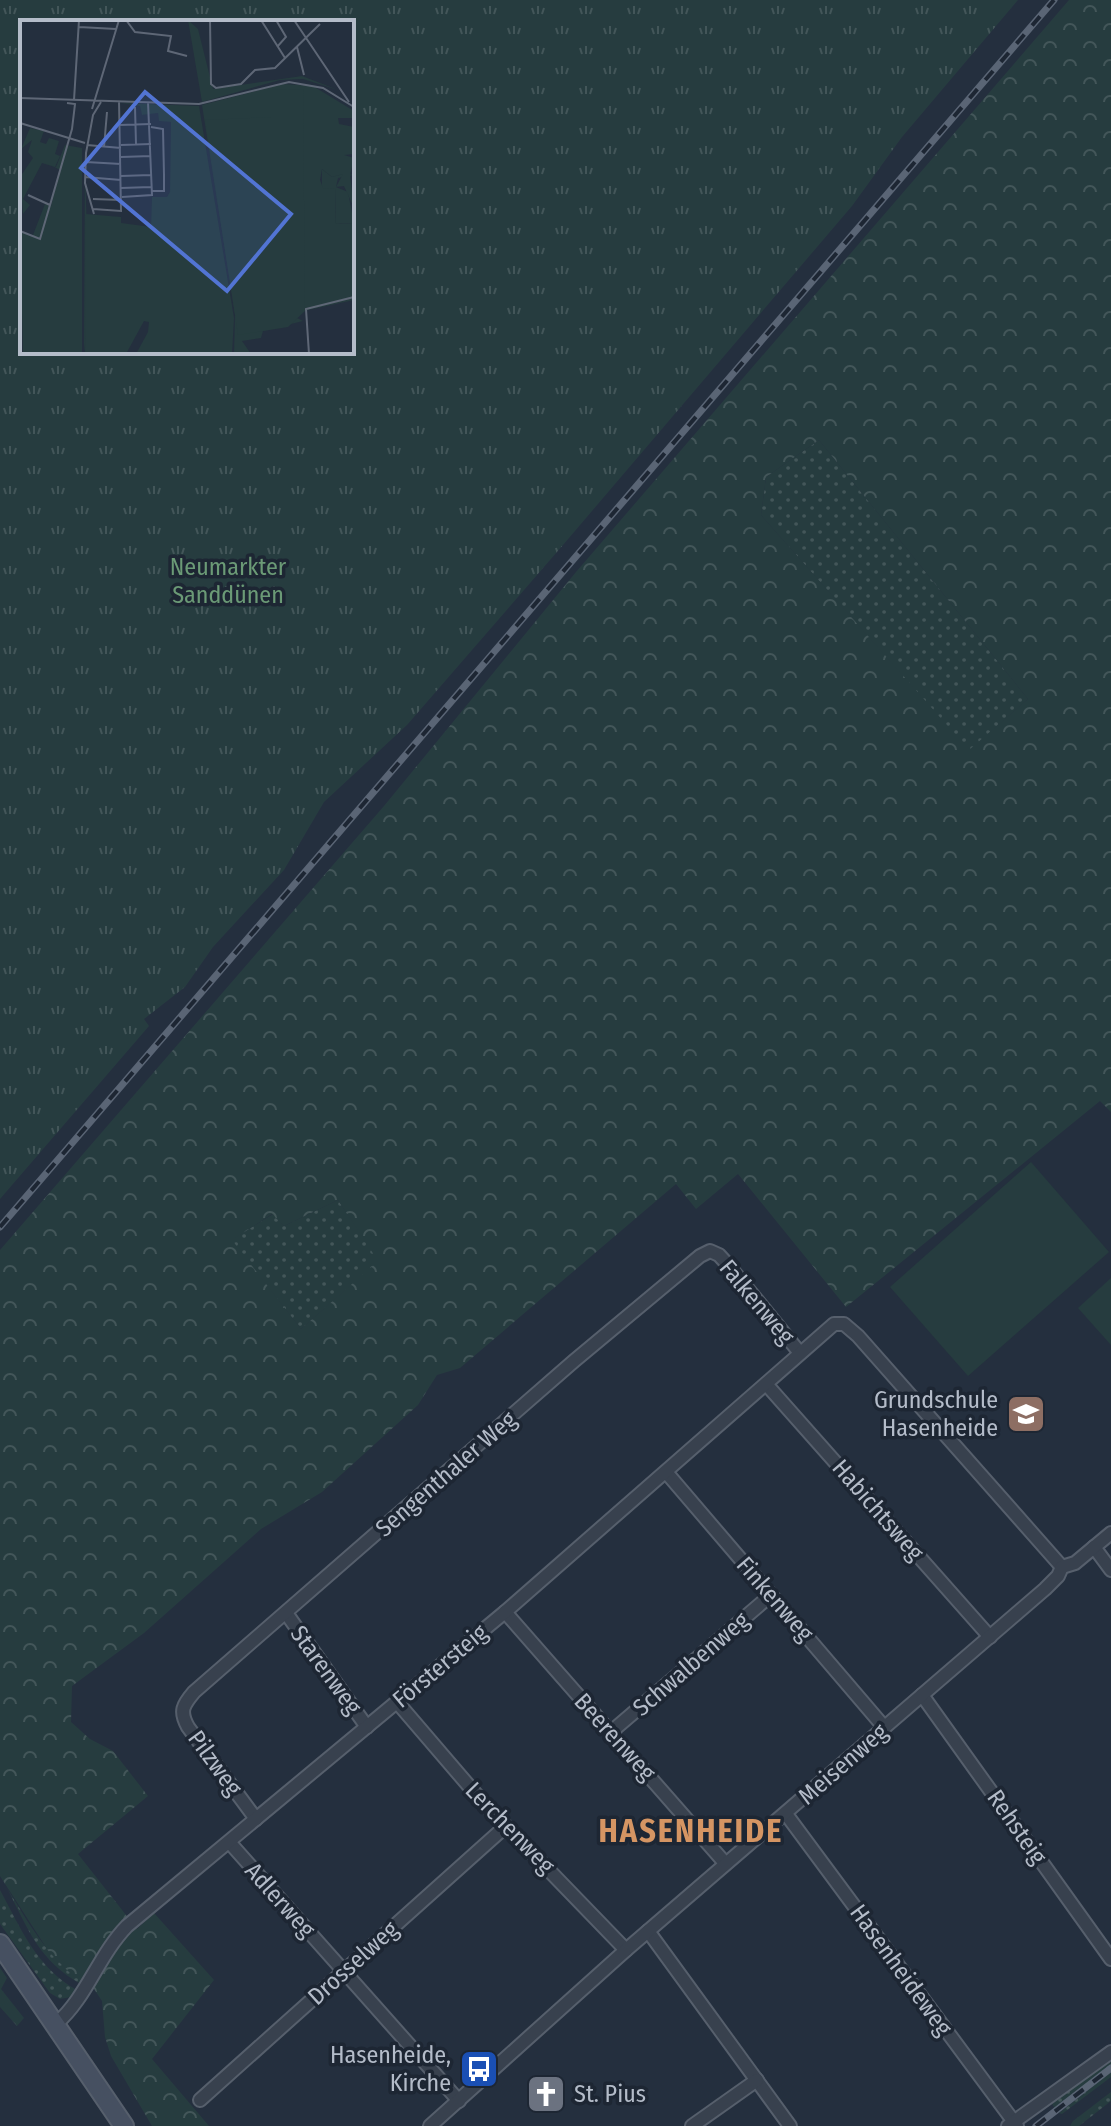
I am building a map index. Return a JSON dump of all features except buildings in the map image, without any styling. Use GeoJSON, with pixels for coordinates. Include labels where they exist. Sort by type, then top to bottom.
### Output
{"type":"FeatureCollection","features":[{"type":"Feature","properties":{"kind":"main road"},"geometry":{"type":"LineString","coordinates":[[0,1944],[124,2126]]}},
{"type":"Feature","properties":{"kind":"street","name":"Sengenthaler Weg"},"geometry":{"type":"LineString","coordinates":[[183,1705],[194,1692],[574,1361],[700,1256],[708,1251],[714,1252]]}},
{"type":"Feature","properties":{"kind":"street","name":"Falkenweg"},"geometry":{"type":"LineString","coordinates":[[714,1252],[800,1353]]}},
{"type":"Feature","properties":{"kind":"street","name":"Förstersteig"},"geometry":{"type":"LineString","coordinates":[[56,2024],[76,2005],[94,1972],[127,1926],[505,1612],[830,1326],[840,1322],[858,1336],[1062,1567]]}},
{"type":"Feature","properties":{"kind":"street","name":"Habichtsweg"},"geometry":{"type":"LineString","coordinates":[[766,1384],[990,1637]]}},
{"type":"Feature","properties":{"kind":"street","name":"Finkenweg"},"geometry":{"type":"LineString","coordinates":[[666,1472],[884,1727]]}},
{"type":"Feature","properties":{"kind":"street","name":"Meisenweg"},"geometry":{"type":"LineString","coordinates":[[430,2126],[725,1863],[990,1637],[1058,1576],[1062,1567],[1075,1563],[1111,1533]]}},
{"type":"Feature","properties":{"kind":"street"},"geometry":{"type":"LineString","coordinates":[[1094,1547],[1111,1570]]}},
{"type":"Feature","properties":{"kind":"street","name":"Schwalbenweg"},"geometry":{"type":"LineString","coordinates":[[611,1732],[771,1595]]}},
{"type":"Feature","properties":{"kind":"street","name":"Beerenweg"},"geometry":{"type":"LineString","coordinates":[[505,1612],[725,1863]]}},
{"type":"Feature","properties":{"kind":"street","name":"Starenweg"},"geometry":{"type":"LineString","coordinates":[[286,1613],[367,1727]]}},
{"type":"Feature","properties":{"kind":"street","name":"Rehsteig"},"geometry":{"type":"LineString","coordinates":[[922,1695],[1111,1959]]}},
{"type":"Feature","properties":{"kind":"street","name":"Lerchenweg"},"geometry":{"type":"LineString","coordinates":[[397,1702],[506,1826],[626,1950]]}},
{"type":"Feature","properties":{"kind":"street","name":"Pilzweg"},"geometry":{"type":"LineString","coordinates":[[183,1705],[182,1714],[188,1727],[256,1819]]}},
{"type":"Feature","properties":{"kind":"street","name":"Hasenheideweg"},"geometry":{"type":"LineString","coordinates":[[786,1814],[1013,2125]]}},
{"type":"Feature","properties":{"kind":"street","name":"Drosselweg"},"geometry":{"type":"LineString","coordinates":[[200,2100],[506,1826]]}},
{"type":"Feature","properties":{"kind":"street","name":"Adlerweg"},"geometry":{"type":"LineString","coordinates":[[230,1843],[459,2101]]}},
{"type":"Feature","properties":{"kind":"street"},"geometry":{"type":"LineString","coordinates":[[648,1931],[790,2126]]}},
{"type":"Feature","properties":{"kind":"street"},"geometry":{"type":"LineString","coordinates":[[1013,2125],[1111,2052]]}},
{"type":"Feature","properties":{"kind":"street"},"geometry":{"type":"LineString","coordinates":[[692,2126],[757,2080]]}},
{"type":"Feature","properties":{"kind":"green space","name":"Neumarkter Sanddünen"},"geometry":{"type":"Polygon","coordinates":[[[0,0],[1018,0],[902,137],[852,206],[563,545],[407,725],[324,802],[284,870],[213,947],[185,987],[144,1019],[149,1026],[0,1199],[0,0]]]}},
{"type":"Feature","properties":{"kind":"green space"},"geometry":{"type":"Polygon","coordinates":[[[1069,0],[1111,0],[1111,1112],[1100,1101],[846,1307],[738,1174],[696,1209],[676,1184],[460,1368],[437,1375],[418,1405],[322,1492],[261,1529],[144,1633],[72,1686],[71,1722],[90,1739],[113,1751],[148,1796],[78,1854],[137,1929],[154,1913],[214,1980],[152,2059],[209,2126],[152,2126],[111,2056],[105,2037],[102,2001],[94,1989],[70,1973],[49,1952],[0,1876],[0,1250],[384,806],[576,572],[1069,0]],[[819,440],[766,477],[761,515],[969,750],[1028,699],[819,440]],[[338,1200],[284,1226],[272,1214],[232,1240],[301,1329],[378,1261],[338,1200]]]}},
{"type":"Feature","properties":{"kind":"green space"},"geometry":{"type":"Polygon","coordinates":[[[819,440],[1028,699],[969,751],[761,515],[766,477],[819,440]]]}},
{"type":"Feature","properties":{"kind":"green space"},"geometry":{"type":"Polygon","coordinates":[[[1031,1162],[1109,1252],[968,1376],[890,1287],[1031,1162]]]}},
{"type":"Feature","properties":{"kind":"green space"},"geometry":{"type":"Polygon","coordinates":[[[338,1200],[379,1261],[301,1329],[231,1240],[273,1214],[284,1226],[338,1200]]]}},
{"type":"Feature","properties":{"kind":"green space"},"geometry":{"type":"Polygon","coordinates":[[[1111,1278],[1111,1345],[1078,1308],[1111,1278]]]}},
{"type":"Feature","properties":{"kind":"green space"},"geometry":{"type":"Polygon","coordinates":[[[7,1888],[40,1939],[59,1962],[83,1981],[81,1984],[55,1965],[36,1943],[7,1888]]]}},
{"type":"Feature","properties":{"kind":"green space"},"geometry":{"type":"Polygon","coordinates":[[[0,1890],[41,1959],[51,1971],[77,1990],[71,1997],[60,1999],[50,1993],[0,1924],[0,1890]]]}},
{"type":"Feature","properties":{"kind":"green space"},"geometry":{"type":"Polygon","coordinates":[[[0,1968],[7,1978],[1,1989],[24,2018],[17,2026],[0,2007],[0,1968]]]}},
{"type":"Feature","properties":{"kind":"green space"},"geometry":{"type":"Polygon","coordinates":[[[1111,2059],[1111,2064],[1055,2108],[1052,2104],[1111,2059]]]}},
{"type":"Feature","properties":{"kind":"green space"},"geometry":{"type":"Polygon","coordinates":[[[1111,2072],[1111,2077],[1062,2114],[1059,2113],[1111,2072]]]}},
{"type":"Feature","properties":{"kind":"green space"},"geometry":{"type":"Polygon","coordinates":[[[1111,2092],[1111,2101],[1079,2126],[1070,2126],[1073,2121],[1111,2092]]]}},
{"type":"Feature","properties":{"kind":"railway"},"geometry":{"type":"LineString","coordinates":[[0,1227],[1054,0]]}},
{"type":"Feature","properties":{"kind":"railway"},"geometry":{"type":"LineString","coordinates":[[1036,2126],[1111,2068]]}},
{"type":"Feature","properties":{"kind":"place","name":"Grundschule Hasenheide"},"geometry":{"type":"Point","coordinates":[1026,1414]}},
{"type":"Feature","properties":{"kind":"place","name":"Hasenheide, Kirche"},"geometry":{"type":"Point","coordinates":[479,2069]}},
{"type":"Feature","properties":{"kind":"place","name":"St. Pius"},"geometry":{"type":"Point","coordinates":[546,2094]}},
{"type":"Feature","properties":{"kind":"district","name":"HASENHEIDE"},"geometry":{"type":"Point","coordinates":[691,1831]}}]}
